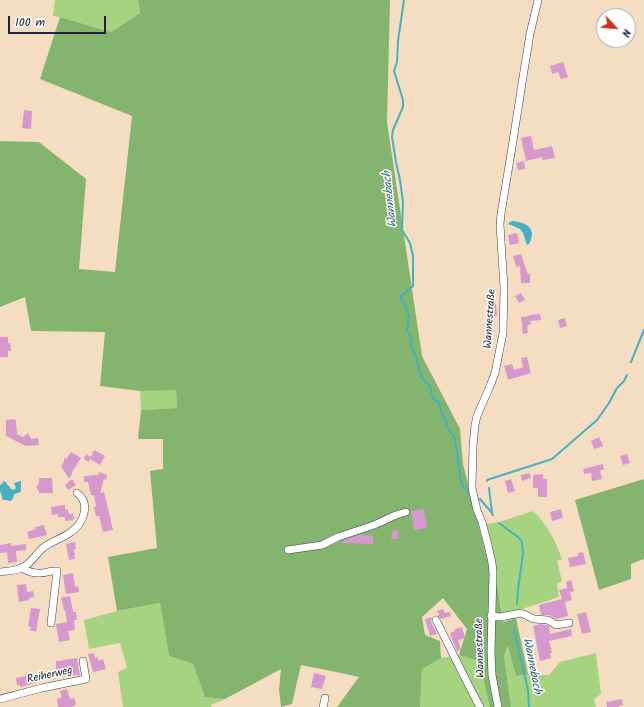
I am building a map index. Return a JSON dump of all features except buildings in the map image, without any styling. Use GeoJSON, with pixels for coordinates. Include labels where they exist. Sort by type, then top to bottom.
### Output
{"type":"FeatureCollection","features":[{"type":"Feature","properties":{"kind":"street","name":"Wannestraße"},"geometry":{"type":"LineString","coordinates":[[498,707],[492,675],[491,651],[493,572],[488,545],[472,488],[473,434],[477,416],[495,373],[503,333],[504,288],[500,224],[501,214],[530,34],[538,0]]}},
{"type":"Feature","properties":{"kind":"street"},"geometry":{"type":"LineString","coordinates":[[0,572],[22,568],[43,548],[72,532],[79,524],[85,509],[82,496],[78,493]]}},
{"type":"Feature","properties":{"kind":"street"},"geometry":{"type":"LineString","coordinates":[[288,550],[322,544],[406,512]]}},
{"type":"Feature","properties":{"kind":"street"},"geometry":{"type":"LineString","coordinates":[[22,568],[38,574],[57,571],[50,623]]}},
{"type":"Feature","properties":{"kind":"street"},"geometry":{"type":"LineString","coordinates":[[491,616],[500,617],[521,613],[534,618],[548,620],[556,625],[569,623]]}},
{"type":"Feature","properties":{"kind":"street"},"geometry":{"type":"LineString","coordinates":[[436,620],[480,707]]}},
{"type":"Feature","properties":{"kind":"street","name":"Reiherweg"},"geometry":{"type":"LineString","coordinates":[[0,699],[42,688],[86,679],[83,661]]}},
{"type":"Feature","properties":{"kind":"street"},"geometry":{"type":"LineString","coordinates":[[323,707],[325,698]]}},
{"type":"Feature","properties":{"kind":"green space"},"geometry":{"type":"Polygon","coordinates":[[[55,0],[138,0],[140,13],[111,32],[53,16],[55,0]]]}},
{"type":"Feature","properties":{"kind":"green space"},"geometry":{"type":"Polygon","coordinates":[[[138,0],[390,0],[387,122],[422,356],[460,429],[463,464],[489,566],[498,591],[503,622],[516,618],[528,674],[516,676],[508,646],[504,656],[511,707],[490,707],[479,661],[459,655],[467,629],[443,598],[422,617],[425,635],[440,641],[441,658],[422,669],[420,707],[337,707],[359,677],[301,665],[292,704],[281,707],[279,690],[281,669],[225,699],[205,697],[193,664],[169,656],[160,603],[117,611],[108,557],[157,548],[150,471],[163,469],[163,439],[138,439],[141,410],[177,408],[176,390],[140,391],[100,386],[105,332],[31,331],[25,297],[0,307],[0,141],[39,142],[86,179],[79,269],[115,272],[132,116],[40,79],[60,17],[111,32],[140,13],[138,0]]]}},
{"type":"Feature","properties":{"kind":"green space"},"geometry":{"type":"Polygon","coordinates":[[[176,389],[177,408],[141,410],[140,391],[176,389]]]}},
{"type":"Feature","properties":{"kind":"green space"},"geometry":{"type":"Polygon","coordinates":[[[644,479],[644,559],[631,564],[631,579],[599,590],[575,500],[644,479]]]}},
{"type":"Feature","properties":{"kind":"green space"},"geometry":{"type":"Polygon","coordinates":[[[533,511],[550,533],[557,545],[562,559],[557,561],[562,581],[557,584],[559,597],[522,609],[502,613],[498,591],[494,580],[486,524],[499,522],[533,511]]]}},
{"type":"Feature","properties":{"kind":"green space"},"geometry":{"type":"Polygon","coordinates":[[[160,603],[169,656],[193,664],[205,697],[225,699],[211,705],[211,707],[123,707],[118,672],[127,668],[120,643],[89,649],[84,620],[117,611],[160,603]]]}},
{"type":"Feature","properties":{"kind":"green space"},"geometry":{"type":"Polygon","coordinates":[[[509,645],[516,676],[528,674],[549,675],[560,662],[596,653],[601,694],[594,699],[596,707],[511,707],[504,656],[509,645]]]}},
{"type":"Feature","properties":{"kind":"green space"},"geometry":{"type":"Polygon","coordinates":[[[459,655],[479,661],[490,707],[420,707],[422,668],[441,658],[459,655]]]}},
{"type":"Feature","properties":{"kind":"water"},"geometry":{"type":"Polygon","coordinates":[[[513,221],[523,223],[530,228],[532,234],[529,244],[527,245],[520,229],[508,224],[513,221]]]}},
{"type":"Feature","properties":{"kind":"water"},"geometry":{"type":"Polygon","coordinates":[[[3,481],[6,482],[13,490],[16,488],[14,483],[21,481],[21,491],[14,494],[12,500],[10,501],[2,499],[0,485],[3,481]]]}},
{"type":"Feature","properties":{"kind":"waterway","name":"Wannebach"},"geometry":{"type":"LineString","coordinates":[[404,0],[398,41],[397,62],[394,71],[403,100],[403,107],[393,130],[392,137],[403,202],[402,230],[410,243],[413,256],[413,286],[400,297],[409,316],[407,330],[411,338],[412,348],[421,377],[430,386],[433,399],[439,402],[441,412],[446,420],[448,429],[455,438],[461,481],[463,487],[471,494]]}},
{"type":"Feature","properties":{"kind":"waterway"},"geometry":{"type":"LineString","coordinates":[[631,362],[644,330]]}},
{"type":"Feature","properties":{"kind":"waterway"},"geometry":{"type":"LineString","coordinates":[[487,481],[552,459],[597,420],[627,375]]}},
{"type":"Feature","properties":{"kind":"waterway"},"geometry":{"type":"LineString","coordinates":[[489,488],[492,513]]}},
{"type":"Feature","properties":{"kind":"waterway","name":"Wannebach"},"geometry":{"type":"LineString","coordinates":[[480,499],[493,515]]}},
{"type":"Feature","properties":{"kind":"waterway","name":"Wannebach"},"geometry":{"type":"LineString","coordinates":[[499,523],[518,537],[522,542],[523,554],[517,604]]}},
{"type":"Feature","properties":{"kind":"waterway","name":"Wannebach"},"geometry":{"type":"LineString","coordinates":[[514,629],[528,690],[529,707]]}}]}
